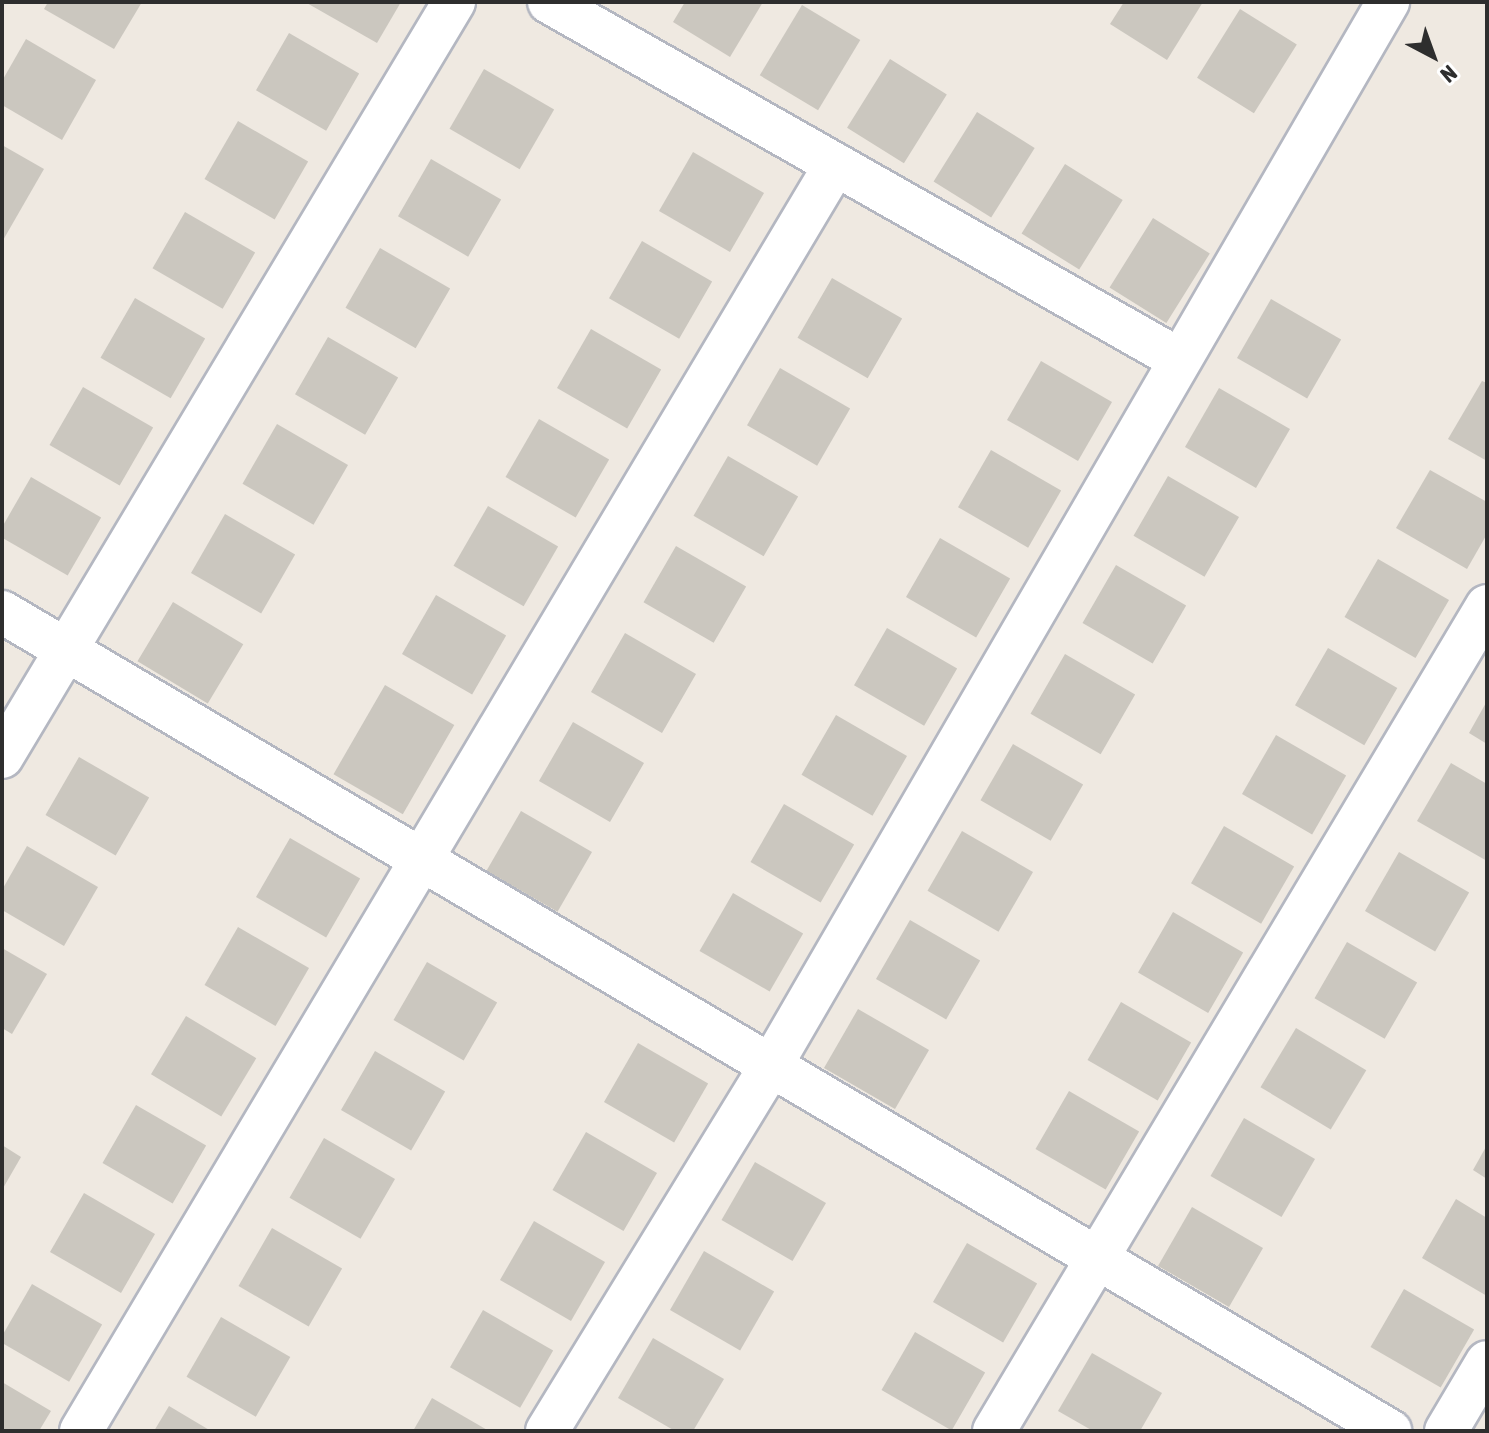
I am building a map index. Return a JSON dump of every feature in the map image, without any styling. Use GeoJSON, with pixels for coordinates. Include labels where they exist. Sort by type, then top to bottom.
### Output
{"type":"FeatureCollection","features":[{"type":"Feature","properties":{"kind":"street"},"geometry":{"type":"LineString","coordinates":[[2,757],[454,2]]}},
{"type":"Feature","properties":{"kind":"street"},"geometry":{"type":"LineString","coordinates":[[549,2],[1180,360]]}},
{"type":"Feature","properties":{"kind":"street"},"geometry":{"type":"LineString","coordinates":[[547,1431],[772,1064],[1180,360],[1379,5]]}},
{"type":"Feature","properties":{"kind":"street"},"geometry":{"type":"LineString","coordinates":[[81,1431],[417,860],[835,165]]}},
{"type":"Feature","properties":{"kind":"street"},"geometry":{"type":"LineString","coordinates":[[994,1431],[1487,606]]}},
{"type":"Feature","properties":{"kind":"street"},"geometry":{"type":"LineString","coordinates":[[2,612],[417,860],[772,1064],[1390,1431]]}},
{"type":"Feature","properties":{"kind":"street"},"geometry":{"type":"LineString","coordinates":[[1446,1431],[1487,1362]]}},
{"type":"Feature","properties":{"kind":"building"},"geometry":{"type":"Polygon","coordinates":[[[48,2],[142,2],[114,49],[44,9],[48,2]]]}},
{"type":"Feature","properties":{"kind":"building"},"geometry":{"type":"Polygon","coordinates":[[[305,2],[401,2],[377,43],[305,2]]]}},
{"type":"Feature","properties":{"kind":"building"},"geometry":{"type":"Polygon","coordinates":[[[685,2],[763,2],[730,57],[673,22],[685,2]]]}},
{"type":"Feature","properties":{"kind":"building"},"geometry":{"type":"Polygon","coordinates":[[[1124,2],[1203,2],[1167,60],[1110,24],[1124,2]]]}},
{"type":"Feature","properties":{"kind":"building"},"geometry":{"type":"Polygon","coordinates":[[[802,5],[860,40],[818,110],[760,75],[802,5]]]}},
{"type":"Feature","properties":{"kind":"building"},"geometry":{"type":"Polygon","coordinates":[[[1240,9],[1297,45],[1254,113],[1197,78],[1240,9]]]}},
{"type":"Feature","properties":{"kind":"building"},"geometry":{"type":"Polygon","coordinates":[[[289,33],[359,74],[326,131],[256,90],[289,33]]]}},
{"type":"Feature","properties":{"kind":"building"},"geometry":{"type":"Polygon","coordinates":[[[26,39],[96,80],[62,140],[2,105],[2,81],[26,39]]]}},
{"type":"Feature","properties":{"kind":"building"},"geometry":{"type":"Polygon","coordinates":[[[890,59],[947,95],[904,163],[847,128],[890,59]]]}},
{"type":"Feature","properties":{"kind":"building"},"geometry":{"type":"Polygon","coordinates":[[[484,69],[554,109],[520,169],[450,129],[484,69]]]}},
{"type":"Feature","properties":{"kind":"building"},"geometry":{"type":"Polygon","coordinates":[[[977,112],[1035,148],[991,218],[934,182],[977,112]]]}},
{"type":"Feature","properties":{"kind":"building"},"geometry":{"type":"Polygon","coordinates":[[[238,121],[308,162],[275,220],[204,179],[238,121]]]}},
{"type":"Feature","properties":{"kind":"building"},"geometry":{"type":"Polygon","coordinates":[[[2,145],[44,169],[2,242],[2,145]]]}},
{"type":"Feature","properties":{"kind":"building"},"geometry":{"type":"Polygon","coordinates":[[[693,152],[764,193],[730,252],[659,211],[693,152]]]}},
{"type":"Feature","properties":{"kind":"building"},"geometry":{"type":"Polygon","coordinates":[[[431,159],[501,199],[468,257],[398,216],[431,159]]]}},
{"type":"Feature","properties":{"kind":"building"},"geometry":{"type":"Polygon","coordinates":[[[1065,164],[1123,200],[1079,270],[1022,234],[1065,164]]]}},
{"type":"Feature","properties":{"kind":"building"},"geometry":{"type":"Polygon","coordinates":[[[185,212],[255,252],[223,309],[153,268],[185,212]]]}},
{"type":"Feature","properties":{"kind":"building"},"geometry":{"type":"Polygon","coordinates":[[[1153,218],[1210,254],[1166,323],[1110,288],[1153,218]]]}},
{"type":"Feature","properties":{"kind":"building"},"geometry":{"type":"Polygon","coordinates":[[[642,241],[712,282],[679,339],[609,298],[642,241]]]}},
{"type":"Feature","properties":{"kind":"building"},"geometry":{"type":"Polygon","coordinates":[[[380,248],[450,288],[416,348],[346,308],[380,248]]]}},
{"type":"Feature","properties":{"kind":"building"},"geometry":{"type":"Polygon","coordinates":[[[832,278],[902,318],[868,378],[798,338],[832,278]]]}},
{"type":"Feature","properties":{"kind":"building"},"geometry":{"type":"Polygon","coordinates":[[[135,298],[205,338],[171,398],[100,358],[135,298]]]}},
{"type":"Feature","properties":{"kind":"building"},"geometry":{"type":"Polygon","coordinates":[[[1271,299],[1341,340],[1307,398],[1237,358],[1271,299]]]}},
{"type":"Feature","properties":{"kind":"building"},"geometry":{"type":"Polygon","coordinates":[[[591,329],[661,370],[627,428],[557,388],[591,329]]]}},
{"type":"Feature","properties":{"kind":"building"},"geometry":{"type":"Polygon","coordinates":[[[328,337],[398,378],[365,435],[295,394],[328,337]]]}},
{"type":"Feature","properties":{"kind":"building"},"geometry":{"type":"Polygon","coordinates":[[[1041,361],[1112,402],[1078,461],[1007,420],[1041,361]]]}},
{"type":"Feature","properties":{"kind":"building"},"geometry":{"type":"Polygon","coordinates":[[[780,368],[850,408],[817,466],[747,425],[780,368]]]}},
{"type":"Feature","properties":{"kind":"building"},"geometry":{"type":"Polygon","coordinates":[[[1482,381],[1487,383],[1487,461],[1448,439],[1482,381]]]}},
{"type":"Feature","properties":{"kind":"building"},"geometry":{"type":"Polygon","coordinates":[[[83,387],[153,428],[120,486],[50,445],[83,387]]]}},
{"type":"Feature","properties":{"kind":"building"},"geometry":{"type":"Polygon","coordinates":[[[1219,388],[1290,429],[1256,488],[1185,447],[1219,388]]]}},
{"type":"Feature","properties":{"kind":"building"},"geometry":{"type":"Polygon","coordinates":[[[539,419],[609,459],[576,518],[506,477],[539,419]]]}},
{"type":"Feature","properties":{"kind":"building"},"geometry":{"type":"Polygon","coordinates":[[[277,424],[348,465],[314,525],[242,484],[277,424]]]}},
{"type":"Feature","properties":{"kind":"building"},"geometry":{"type":"Polygon","coordinates":[[[991,450],[1061,490],[1028,548],[958,507],[991,450]]]}},
{"type":"Feature","properties":{"kind":"building"},"geometry":{"type":"Polygon","coordinates":[[[728,456],[798,497],[764,556],[694,516],[728,456]]]}},
{"type":"Feature","properties":{"kind":"building"},"geometry":{"type":"Polygon","coordinates":[[[1430,470],[1487,502],[1487,534],[1467,569],[1396,528],[1430,470]]]}},
{"type":"Feature","properties":{"kind":"building"},"geometry":{"type":"Polygon","coordinates":[[[1168,476],[1239,517],[1205,577],[1134,536],[1168,476]]]}},
{"type":"Feature","properties":{"kind":"building"},"geometry":{"type":"Polygon","coordinates":[[[31,477],[101,518],[68,576],[2,538],[2,527],[31,477]]]}},
{"type":"Feature","properties":{"kind":"building"},"geometry":{"type":"Polygon","coordinates":[[[488,506],[558,546],[524,606],[454,566],[488,506]]]}},
{"type":"Feature","properties":{"kind":"building"},"geometry":{"type":"Polygon","coordinates":[[[225,514],[295,554],[261,613],[191,573],[225,514]]]}},
{"type":"Feature","properties":{"kind":"building"},"geometry":{"type":"Polygon","coordinates":[[[940,538],[1010,578],[976,637],[906,597],[940,538]]]}},
{"type":"Feature","properties":{"kind":"building"},"geometry":{"type":"Polygon","coordinates":[[[676,546],[746,586],[714,643],[644,602],[676,546]]]}},
{"type":"Feature","properties":{"kind":"building"},"geometry":{"type":"Polygon","coordinates":[[[1378,559],[1449,600],[1416,658],[1344,617],[1378,559]]]}},
{"type":"Feature","properties":{"kind":"building"},"geometry":{"type":"Polygon","coordinates":[[[1116,565],[1186,606],[1153,664],[1082,623],[1116,565]]]}},
{"type":"Feature","properties":{"kind":"building"},"geometry":{"type":"Polygon","coordinates":[[[436,595],[506,636],[472,694],[402,654],[436,595]]]}},
{"type":"Feature","properties":{"kind":"building"},"geometry":{"type":"Polygon","coordinates":[[[173,602],[243,644],[208,703],[137,661],[173,602]]]}},
{"type":"Feature","properties":{"kind":"building"},"geometry":{"type":"Polygon","coordinates":[[[887,628],[957,668],[924,726],[854,685],[887,628]]]}},
{"type":"Feature","properties":{"kind":"building"},"geometry":{"type":"Polygon","coordinates":[[[625,633],[696,674],[662,733],[591,692],[625,633]]]}},
{"type":"Feature","properties":{"kind":"building"},"geometry":{"type":"Polygon","coordinates":[[[1328,648],[1397,688],[1364,745],[1295,705],[1328,648]]]}},
{"type":"Feature","properties":{"kind":"building"},"geometry":{"type":"Polygon","coordinates":[[[1065,654],[1135,694],[1101,754],[1030,714],[1065,654]]]}},
{"type":"Feature","properties":{"kind":"building"},"geometry":{"type":"Polygon","coordinates":[[[385,685],[454,725],[403,814],[334,774],[385,685]]]}},
{"type":"Feature","properties":{"kind":"building"},"geometry":{"type":"Polygon","coordinates":[[[1487,701],[1487,744],[1469,733],[1487,701]]]}},
{"type":"Feature","properties":{"kind":"building"},"geometry":{"type":"Polygon","coordinates":[[[836,715],[907,756],[873,816],[802,775],[836,715]]]}},
{"type":"Feature","properties":{"kind":"building"},"geometry":{"type":"Polygon","coordinates":[[[573,722],[644,763],[610,822],[539,781],[573,722]]]}},
{"type":"Feature","properties":{"kind":"building"},"geometry":{"type":"Polygon","coordinates":[[[1276,735],[1346,776],[1312,834],[1242,794],[1276,735]]]}},
{"type":"Feature","properties":{"kind":"building"},"geometry":{"type":"Polygon","coordinates":[[[1013,744],[1083,784],[1051,841],[980,800],[1013,744]]]}},
{"type":"Feature","properties":{"kind":"building"},"geometry":{"type":"Polygon","coordinates":[[[79,757],[149,798],[116,856],[46,815],[79,757]]]}},
{"type":"Feature","properties":{"kind":"building"},"geometry":{"type":"Polygon","coordinates":[[[1451,763],[1487,784],[1487,861],[1417,821],[1451,763]]]}},
{"type":"Feature","properties":{"kind":"building"},"geometry":{"type":"Polygon","coordinates":[[[784,804],[854,844],[821,903],[750,862],[784,804]]]}},
{"type":"Feature","properties":{"kind":"building"},"geometry":{"type":"Polygon","coordinates":[[[521,811],[592,852],[558,912],[486,871],[521,811]]]}},
{"type":"Feature","properties":{"kind":"building"},"geometry":{"type":"Polygon","coordinates":[[[1224,826],[1294,867],[1261,924],[1191,883],[1224,826]]]}},
{"type":"Feature","properties":{"kind":"building"},"geometry":{"type":"Polygon","coordinates":[[[962,831],[1033,872],[999,932],[928,891],[962,831]]]}},
{"type":"Feature","properties":{"kind":"building"},"geometry":{"type":"Polygon","coordinates":[[[290,838],[360,878],[326,937],[256,897],[290,838]]]}},
{"type":"Feature","properties":{"kind":"building"},"geometry":{"type":"Polygon","coordinates":[[[27,846],[98,887],[64,946],[2,910],[2,890],[27,846]]]}},
{"type":"Feature","properties":{"kind":"building"},"geometry":{"type":"Polygon","coordinates":[[[1399,852],[1469,892],[1435,951],[1365,911],[1399,852]]]}},
{"type":"Feature","properties":{"kind":"building"},"geometry":{"type":"Polygon","coordinates":[[[733,893],[803,934],[770,992],[700,951],[733,893]]]}},
{"type":"Feature","properties":{"kind":"building"},"geometry":{"type":"Polygon","coordinates":[[[1173,912],[1243,953],[1208,1013],[1138,973],[1173,912]]]}},
{"type":"Feature","properties":{"kind":"building"},"geometry":{"type":"Polygon","coordinates":[[[910,920],[980,960],[946,1019],[876,979],[910,920]]]}},
{"type":"Feature","properties":{"kind":"building"},"geometry":{"type":"Polygon","coordinates":[[[238,927],[309,968],[276,1026],[204,985],[238,927]]]}},
{"type":"Feature","properties":{"kind":"building"},"geometry":{"type":"Polygon","coordinates":[[[1347,942],[1417,982],[1385,1039],[1314,998],[1347,942]]]}},
{"type":"Feature","properties":{"kind":"building"},"geometry":{"type":"Polygon","coordinates":[[[2,948],[47,974],[12,1034],[2,1028],[2,948]]]}},
{"type":"Feature","properties":{"kind":"building"},"geometry":{"type":"Polygon","coordinates":[[[427,962],[497,1002],[464,1061],[394,1020],[427,962]]]}},
{"type":"Feature","properties":{"kind":"building"},"geometry":{"type":"Polygon","coordinates":[[[1121,1002],[1191,1042],[1158,1101],[1088,1060],[1121,1002]]]}},
{"type":"Feature","properties":{"kind":"building"},"geometry":{"type":"Polygon","coordinates":[[[858,1009],[929,1050],[895,1109],[824,1068],[858,1009]]]}},
{"type":"Feature","properties":{"kind":"building"},"geometry":{"type":"Polygon","coordinates":[[[186,1016],[256,1058],[221,1117],[151,1074],[186,1016]]]}},
{"type":"Feature","properties":{"kind":"building"},"geometry":{"type":"Polygon","coordinates":[[[1296,1028],[1366,1070],[1331,1129],[1260,1087],[1296,1028]]]}},
{"type":"Feature","properties":{"kind":"building"},"geometry":{"type":"Polygon","coordinates":[[[638,1043],[708,1084],[674,1142],[604,1102],[638,1043]]]}},
{"type":"Feature","properties":{"kind":"building"},"geometry":{"type":"Polygon","coordinates":[[[375,1051],[445,1092],[411,1150],[341,1110],[375,1051]]]}},
{"type":"Feature","properties":{"kind":"building"},"geometry":{"type":"Polygon","coordinates":[[[1069,1091],[1139,1132],[1106,1190],[1036,1149],[1069,1091]]]}},
{"type":"Feature","properties":{"kind":"building"},"geometry":{"type":"Polygon","coordinates":[[[136,1105],[206,1146],[173,1204],[102,1163],[136,1105]]]}},
{"type":"Feature","properties":{"kind":"building"},"geometry":{"type":"Polygon","coordinates":[[[1244,1118],[1315,1159],[1282,1217],[1210,1176],[1244,1118]]]}},
{"type":"Feature","properties":{"kind":"building"},"geometry":{"type":"Polygon","coordinates":[[[586,1132],[657,1173],[624,1231],[552,1190],[586,1132]]]}},
{"type":"Feature","properties":{"kind":"building"},"geometry":{"type":"Polygon","coordinates":[[[324,1138],[395,1179],[361,1239],[290,1198],[324,1138]]]}},
{"type":"Feature","properties":{"kind":"building"},"geometry":{"type":"Polygon","coordinates":[[[2,1145],[21,1157],[2,1190],[2,1145]]]}},
{"type":"Feature","properties":{"kind":"building"},"geometry":{"type":"Polygon","coordinates":[[[1487,1145],[1487,1179],[1473,1170],[1487,1145]]]}},
{"type":"Feature","properties":{"kind":"building"},"geometry":{"type":"Polygon","coordinates":[[[755,1162],[826,1203],[793,1261],[722,1220],[755,1162]]]}},
{"type":"Feature","properties":{"kind":"building"},"geometry":{"type":"Polygon","coordinates":[[[84,1193],[155,1234],[121,1293],[50,1252],[84,1193]]]}},
{"type":"Feature","properties":{"kind":"building"},"geometry":{"type":"Polygon","coordinates":[[[1456,1199],[1487,1218],[1487,1296],[1422,1258],[1456,1199]]]}},
{"type":"Feature","properties":{"kind":"building"},"geometry":{"type":"Polygon","coordinates":[[[1192,1207],[1263,1248],[1229,1307],[1158,1266],[1192,1207]]]}},
{"type":"Feature","properties":{"kind":"building"},"geometry":{"type":"Polygon","coordinates":[[[534,1221],[605,1262],[571,1321],[500,1280],[534,1221]]]}},
{"type":"Feature","properties":{"kind":"building"},"geometry":{"type":"Polygon","coordinates":[[[272,1228],[342,1268],[309,1327],[239,1286],[272,1228]]]}},
{"type":"Feature","properties":{"kind":"building"},"geometry":{"type":"Polygon","coordinates":[[[967,1243],[1037,1284],[1003,1342],[933,1302],[967,1243]]]}},
{"type":"Feature","properties":{"kind":"building"},"geometry":{"type":"Polygon","coordinates":[[[704,1251],[774,1292],[740,1350],[670,1310],[704,1251]]]}},
{"type":"Feature","properties":{"kind":"building"},"geometry":{"type":"Polygon","coordinates":[[[32,1284],[102,1324],[69,1382],[2,1343],[2,1336],[32,1284]]]}},
{"type":"Feature","properties":{"kind":"building"},"geometry":{"type":"Polygon","coordinates":[[[1404,1289],[1474,1330],[1441,1388],[1370,1347],[1404,1289]]]}},
{"type":"Feature","properties":{"kind":"building"},"geometry":{"type":"Polygon","coordinates":[[[483,1310],[553,1350],[520,1408],[450,1367],[483,1310]]]}},
{"type":"Feature","properties":{"kind":"building"},"geometry":{"type":"Polygon","coordinates":[[[221,1317],[290,1357],[256,1417],[186,1377],[221,1317]]]}},
{"type":"Feature","properties":{"kind":"building"},"geometry":{"type":"Polygon","coordinates":[[[915,1332],[985,1372],[952,1431],[882,1390],[915,1332]]]}},
{"type":"Feature","properties":{"kind":"building"},"geometry":{"type":"Polygon","coordinates":[[[653,1338],[724,1379],[693,1431],[675,1431],[618,1398],[653,1338]]]}},
{"type":"Feature","properties":{"kind":"building"},"geometry":{"type":"Polygon","coordinates":[[[1092,1353],[1162,1393],[1140,1431],[1093,1431],[1058,1411],[1092,1353]]]}},
{"type":"Feature","properties":{"kind":"building"},"geometry":{"type":"Polygon","coordinates":[[[2,1382],[51,1411],[39,1431],[2,1431],[2,1382]]]}},
{"type":"Feature","properties":{"kind":"building"},"geometry":{"type":"Polygon","coordinates":[[[432,1398],[489,1431],[413,1431],[432,1398]]]}},
{"type":"Feature","properties":{"kind":"building"},"geometry":{"type":"Polygon","coordinates":[[[169,1406],[211,1431],[154,1431],[169,1406]]]}}]}
